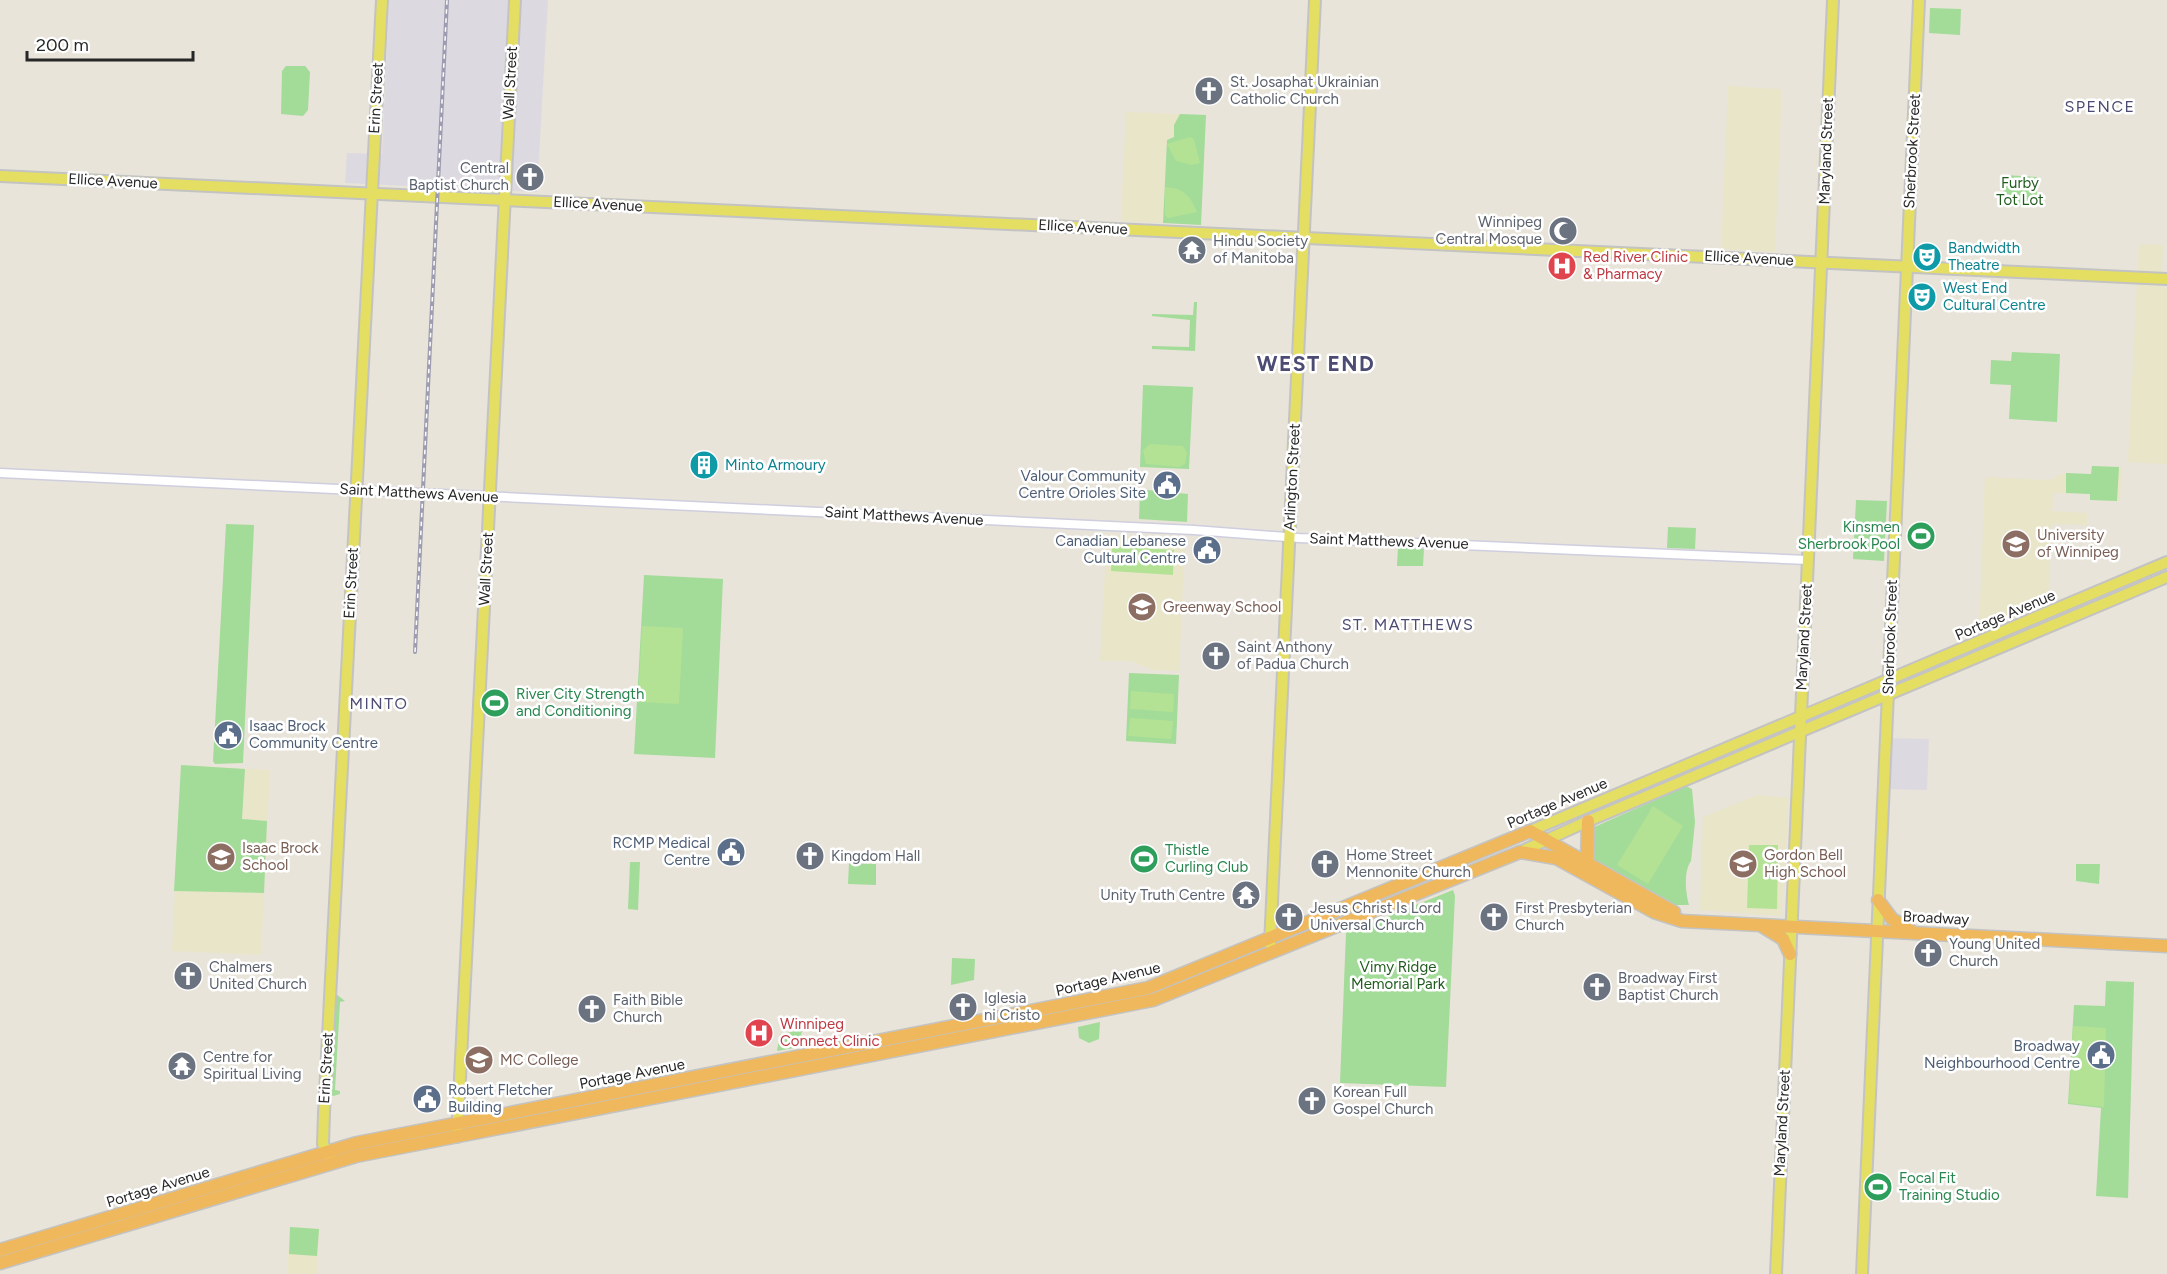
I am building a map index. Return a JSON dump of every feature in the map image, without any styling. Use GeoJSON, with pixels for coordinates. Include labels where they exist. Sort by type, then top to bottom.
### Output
{"type":"FeatureCollection","features":[{"type":"Feature","properties":{"kind":"highway"},"geometry":{"type":"LineString","coordinates":[[1587,864],[1588,821]]}},
{"type":"Feature","properties":{"kind":"highway","name":"Portage Avenue"},"geometry":{"type":"LineString","coordinates":[[0,1263],[330,1158],[357,1143],[1136,991],[1174,979],[1530,831]]}},
{"type":"Feature","properties":{"kind":"highway","name":"Broadway"},"geometry":{"type":"LineString","coordinates":[[1530,831],[1660,905],[1704,921]]}},
{"type":"Feature","properties":{"kind":"highway","name":"Portage Avenue"},"geometry":{"type":"LineString","coordinates":[[0,1250],[330,1158],[457,1137],[1129,1006],[1169,995],[1520,852]]}},
{"type":"Feature","properties":{"kind":"highway","name":"Broadway"},"geometry":{"type":"LineString","coordinates":[[1520,852],[1547,855],[1563,861],[1664,916],[1690,922],[1755,923],[2167,946]]}},
{"type":"Feature","properties":{"kind":"highway"},"geometry":{"type":"LineString","coordinates":[[1878,900],[1892,919],[1917,932]]}},
{"type":"Feature","properties":{"kind":"highway"},"geometry":{"type":"LineString","coordinates":[[1755,923],[1783,939],[1790,954]]}},
{"type":"Feature","properties":{"kind":"main road","name":"Erin Street"},"geometry":{"type":"LineString","coordinates":[[330,1158],[323,1144],[324,1113],[382,0]]}},
{"type":"Feature","properties":{"kind":"main road","name":"Wall Street"},"geometry":{"type":"LineString","coordinates":[[457,1137],[515,0]]}},
{"type":"Feature","properties":{"kind":"main road","name":"Arlington Street"},"geometry":{"type":"LineString","coordinates":[[1269,954],[1315,0]]}},
{"type":"Feature","properties":{"kind":"main road","name":"Maryland Street"},"geometry":{"type":"LineString","coordinates":[[1776,1274],[1833,0]]}},
{"type":"Feature","properties":{"kind":"main road","name":"Sherbrook Street"},"geometry":{"type":"LineString","coordinates":[[1862,1274],[1919,0]]}},
{"type":"Feature","properties":{"kind":"main road","name":"Ellice Avenue"},"geometry":{"type":"LineString","coordinates":[[0,176],[2167,279]]}},
{"type":"Feature","properties":{"kind":"main road","name":"Portage Avenue"},"geometry":{"type":"LineString","coordinates":[[1530,831],[2165,564]]}},
{"type":"Feature","properties":{"kind":"main road","name":"Portage Avenue"},"geometry":{"type":"LineString","coordinates":[[1520,852],[1588,821],[2165,580]]}},
{"type":"Feature","properties":{"kind":"street","name":"Saint Matthews Avenue"},"geometry":{"type":"LineString","coordinates":[[0,473],[1808,560]]}},
{"type":"Feature","properties":{"kind":"shaded area"},"geometry":{"type":"Polygon","coordinates":[[[389,0],[548,0],[537,192],[345,183],[347,153],[382,154],[389,0]]]}},
{"type":"Feature","properties":{"kind":"shaded area"},"geometry":{"type":"Polygon","coordinates":[[[1728,86],[1782,89],[1775,252],[1721,249],[1728,86]]]}},
{"type":"Feature","properties":{"kind":"shaded area"},"geometry":{"type":"Polygon","coordinates":[[[1126,112],[1180,114],[1174,125],[1174,137],[1167,140],[1163,223],[1121,221],[1126,112]]]}},
{"type":"Feature","properties":{"kind":"shaded area"},"geometry":{"type":"Polygon","coordinates":[[[2139,244],[2163,245],[2161,287],[2167,288],[2167,464],[2128,462],[2139,244]]]}},
{"type":"Feature","properties":{"kind":"shaded area","name":"University of Winnipeg"},"geometry":{"type":"Polygon","coordinates":[[[2092,466],[2122,467],[2120,501],[2090,500],[2090,494],[2053,493],[2052,511],[2087,513],[2087,525],[2052,524],[2048,603],[1979,631],[1985,477],[2050,480],[2060,474],[2091,474],[2092,466]]]}},
{"type":"Feature","properties":{"kind":"shaded area","name":"Greenway School"},"geometry":{"type":"Polygon","coordinates":[[[1107,535],[1185,539],[1179,671],[1153,670],[1131,661],[1100,661],[1107,535]]]}},
{"type":"Feature","properties":{"kind":"shaded area"},"geometry":{"type":"Polygon","coordinates":[[[1886,738],[1929,739],[1927,790],[1883,789],[1886,738]]]}},
{"type":"Feature","properties":{"kind":"shaded area","name":"Isaac Brock School"},"geometry":{"type":"Polygon","coordinates":[[[181,765],[270,770],[261,955],[172,951],[181,765]]]}},
{"type":"Feature","properties":{"kind":"shaded area","name":"Gordon Bell High School"},"geometry":{"type":"Polygon","coordinates":[[[1757,795],[1789,798],[1781,916],[1700,910],[1703,817],[1757,795]]]}},
{"type":"Feature","properties":{"kind":"shaded area"},"geometry":{"type":"Polygon","coordinates":[[[290,1227],[319,1229],[317,1274],[287,1274],[290,1227]]]}},
{"type":"Feature","properties":{"kind":"green space"},"geometry":{"type":"Polygon","coordinates":[[[1930,8],[1961,9],[1960,35],[1929,33],[1930,8]]]}},
{"type":"Feature","properties":{"kind":"green space"},"geometry":{"type":"Polygon","coordinates":[[[286,66],[305,66],[310,72],[308,110],[303,116],[281,114],[282,71],[286,66]]]}},
{"type":"Feature","properties":{"kind":"green space"},"geometry":{"type":"Polygon","coordinates":[[[1180,114],[1206,115],[1201,225],[1163,223],[1167,140],[1174,137],[1174,125],[1180,114]]]}},
{"type":"Feature","properties":{"kind":"green space"},"geometry":{"type":"Polygon","coordinates":[[[1190,137],[1194,139],[1200,163],[1192,165],[1176,161],[1167,144],[1190,137]]]}},
{"type":"Feature","properties":{"kind":"green space","name":"Furby Tot Lot"},"geometry":{"type":"Polygon","coordinates":[[[2004,175],[2038,177],[2036,207],[2002,205],[2004,175]]]}},
{"type":"Feature","properties":{"kind":"green space"},"geometry":{"type":"Polygon","coordinates":[[[1165,187],[1177,189],[1186,194],[1197,212],[1168,218],[1165,215],[1165,187]]]}},
{"type":"Feature","properties":{"kind":"green space"},"geometry":{"type":"Polygon","coordinates":[[[1194,302],[1197,302],[1195,351],[1152,349],[1152,346],[1189,347],[1190,320],[1152,316],[1152,314],[1193,315],[1194,302]]]}},
{"type":"Feature","properties":{"kind":"green space"},"geometry":{"type":"Polygon","coordinates":[[[2012,352],[2060,354],[2057,422],[2009,419],[2011,385],[1990,384],[1991,360],[2011,361],[2012,352]]]}},
{"type":"Feature","properties":{"kind":"green space"},"geometry":{"type":"Polygon","coordinates":[[[1143,385],[1193,387],[1189,469],[1140,467],[1143,385]]]}},
{"type":"Feature","properties":{"kind":"green space"},"geometry":{"type":"Polygon","coordinates":[[[1150,444],[1183,446],[1187,453],[1185,464],[1179,467],[1146,464],[1143,450],[1150,444]]]}},
{"type":"Feature","properties":{"kind":"green space"},"geometry":{"type":"Polygon","coordinates":[[[2092,466],[2119,467],[2117,501],[2090,500],[2090,494],[2066,493],[2066,473],[2091,474],[2092,466]]]}},
{"type":"Feature","properties":{"kind":"green space"},"geometry":{"type":"Polygon","coordinates":[[[1147,490],[1188,494],[1187,522],[1139,519],[1140,492],[1147,490]]]}},
{"type":"Feature","properties":{"kind":"green space"},"geometry":{"type":"Polygon","coordinates":[[[1856,500],[1887,501],[1884,561],[1853,559],[1856,500]]]}},
{"type":"Feature","properties":{"kind":"green space"},"geometry":{"type":"Polygon","coordinates":[[[226,524],[254,525],[243,763],[215,764],[213,761],[226,524]]]}},
{"type":"Feature","properties":{"kind":"green space"},"geometry":{"type":"Polygon","coordinates":[[[1668,527],[1696,528],[1695,549],[1667,548],[1668,527]]]}},
{"type":"Feature","properties":{"kind":"green space"},"geometry":{"type":"Polygon","coordinates":[[[1112,546],[1174,550],[1173,575],[1111,571],[1112,546]]]}},
{"type":"Feature","properties":{"kind":"green space"},"geometry":{"type":"Polygon","coordinates":[[[1398,547],[1424,548],[1423,566],[1397,566],[1398,547]]]}},
{"type":"Feature","properties":{"kind":"green space"},"geometry":{"type":"Polygon","coordinates":[[[644,575],[723,579],[715,758],[634,754],[644,575]]]}},
{"type":"Feature","properties":{"kind":"green space"},"geometry":{"type":"Polygon","coordinates":[[[642,626],[683,628],[679,704],[638,702],[642,626]]]}},
{"type":"Feature","properties":{"kind":"green space"},"geometry":{"type":"Polygon","coordinates":[[[1129,673],[1179,675],[1176,744],[1126,741],[1129,673]]]}},
{"type":"Feature","properties":{"kind":"green space"},"geometry":{"type":"Polygon","coordinates":[[[1131,691],[1174,694],[1173,712],[1130,709],[1131,691]]]}},
{"type":"Feature","properties":{"kind":"green space"},"geometry":{"type":"Polygon","coordinates":[[[1130,718],[1173,721],[1171,739],[1128,736],[1130,718]]]}},
{"type":"Feature","properties":{"kind":"green space"},"geometry":{"type":"Polygon","coordinates":[[[181,765],[245,769],[242,819],[267,821],[264,893],[174,891],[181,765]]]}},
{"type":"Feature","properties":{"kind":"green space"},"geometry":{"type":"Polygon","coordinates":[[[1686,786],[1692,789],[1695,822],[1691,861],[1686,877],[1689,905],[1673,905],[1589,858],[1590,829],[1686,786]]]}},
{"type":"Feature","properties":{"kind":"green space"},"geometry":{"type":"Polygon","coordinates":[[[1653,806],[1683,826],[1648,884],[1617,865],[1653,806]]]}},
{"type":"Feature","properties":{"kind":"green space"},"geometry":{"type":"Polygon","coordinates":[[[1749,845],[1778,845],[1777,909],[1747,908],[1749,845]]]}},
{"type":"Feature","properties":{"kind":"green space"},"geometry":{"type":"Polygon","coordinates":[[[630,862],[640,862],[638,910],[628,909],[630,862]]]}},
{"type":"Feature","properties":{"kind":"green space"},"geometry":{"type":"Polygon","coordinates":[[[849,863],[876,864],[876,885],[848,884],[849,863]]]}},
{"type":"Feature","properties":{"kind":"green space"},"geometry":{"type":"Polygon","coordinates":[[[2076,864],[2100,864],[2099,884],[2076,881],[2076,864]]]}},
{"type":"Feature","properties":{"kind":"green space","name":"Vimy Ridge Memorial Park"},"geometry":{"type":"Polygon","coordinates":[[[1453,890],[1455,896],[1446,1087],[1340,1083],[1346,933],[1453,890]]]}},
{"type":"Feature","properties":{"kind":"green space"},"geometry":{"type":"Polygon","coordinates":[[[952,958],[975,959],[974,980],[951,985],[952,958]]]}},
{"type":"Feature","properties":{"kind":"green space","name":"Broadway Neighbourhood Centre"},"geometry":{"type":"Polygon","coordinates":[[[2106,981],[2134,982],[2128,1198],[2096,1196],[2101,1108],[2068,1104],[2074,1005],[2105,1006],[2106,981]]]}},
{"type":"Feature","properties":{"kind":"green space"},"geometry":{"type":"Polygon","coordinates":[[[336,994],[345,1001],[340,1002],[335,1090],[340,1091],[340,1094],[333,1096],[330,1093],[336,994]]]}},
{"type":"Feature","properties":{"kind":"green space"},"geometry":{"type":"Polygon","coordinates":[[[1100,1022],[1099,1039],[1089,1043],[1079,1038],[1078,1027],[1100,1022]]]}},
{"type":"Feature","properties":{"kind":"green space"},"geometry":{"type":"Polygon","coordinates":[[[2073,1026],[2106,1028],[2104,1107],[2069,1103],[2073,1026]]]}},
{"type":"Feature","properties":{"kind":"green space"},"geometry":{"type":"Polygon","coordinates":[[[803,1030],[801,1034],[806,1042],[819,1040],[822,1043],[777,1051],[780,1034],[803,1030]]]}},
{"type":"Feature","properties":{"kind":"green space"},"geometry":{"type":"Polygon","coordinates":[[[290,1227],[319,1229],[317,1256],[289,1254],[290,1227]]]}},
{"type":"Feature","properties":{"kind":"railway"},"geometry":{"type":"LineString","coordinates":[[415,652],[447,0]]}},
{"type":"Feature","properties":{"kind":"place","name":"St. Josaphat Ukrainian Catholic Church"},"geometry":{"type":"Point","coordinates":[1209,91]}},
{"type":"Feature","properties":{"kind":"place","name":"Central Baptist Church"},"geometry":{"type":"Point","coordinates":[530,177]}},
{"type":"Feature","properties":{"kind":"place","name":"Winnipeg Central Mosque"},"geometry":{"type":"Point","coordinates":[1563,231]}},
{"type":"Feature","properties":{"kind":"place","name":"Hindu Society of Manitoba"},"geometry":{"type":"Point","coordinates":[1192,250]}},
{"type":"Feature","properties":{"kind":"place","name":"Bandwidth Theatre"},"geometry":{"type":"Point","coordinates":[1927,257]}},
{"type":"Feature","properties":{"kind":"place","name":"Red River Clinic & Pharmacy"},"geometry":{"type":"Point","coordinates":[1562,266]}},
{"type":"Feature","properties":{"kind":"place","name":"West End Cultural Centre"},"geometry":{"type":"Point","coordinates":[1922,297]}},
{"type":"Feature","properties":{"kind":"place","name":"Minto Armoury"},"geometry":{"type":"Point","coordinates":[704,465]}},
{"type":"Feature","properties":{"kind":"place","name":"Valour Community Centre Orioles Site"},"geometry":{"type":"Point","coordinates":[1167,485]}},
{"type":"Feature","properties":{"kind":"place","name":"Kinsmen Sherbrook Pool"},"geometry":{"type":"Point","coordinates":[1921,536]}},
{"type":"Feature","properties":{"kind":"place","name":"University of Winnipeg"},"geometry":{"type":"Point","coordinates":[2016,544]}},
{"type":"Feature","properties":{"kind":"place","name":"Canadian Lebanese Cultural Centre"},"geometry":{"type":"Point","coordinates":[1207,550]}},
{"type":"Feature","properties":{"kind":"place","name":"Greenway School"},"geometry":{"type":"Point","coordinates":[1142,607]}},
{"type":"Feature","properties":{"kind":"place","name":"Saint Anthony of Padua Church"},"geometry":{"type":"Point","coordinates":[1216,656]}},
{"type":"Feature","properties":{"kind":"place","name":"River City Strength and Conditioning"},"geometry":{"type":"Point","coordinates":[495,703]}},
{"type":"Feature","properties":{"kind":"place","name":"Isaac Brock Community Centre"},"geometry":{"type":"Point","coordinates":[228,735]}},
{"type":"Feature","properties":{"kind":"place","name":"RCMP Medical Centre"},"geometry":{"type":"Point","coordinates":[731,852]}},
{"type":"Feature","properties":{"kind":"place","name":"Kingdom Hall"},"geometry":{"type":"Point","coordinates":[810,856]}},
{"type":"Feature","properties":{"kind":"place","name":"Isaac Brock School"},"geometry":{"type":"Point","coordinates":[221,857]}},
{"type":"Feature","properties":{"kind":"place","name":"Thistle Curling Club"},"geometry":{"type":"Point","coordinates":[1144,859]}},
{"type":"Feature","properties":{"kind":"place","name":"Home Street Mennonite Church"},"geometry":{"type":"Point","coordinates":[1325,864]}},
{"type":"Feature","properties":{"kind":"place","name":"Gordon Bell High School"},"geometry":{"type":"Point","coordinates":[1743,864]}},
{"type":"Feature","properties":{"kind":"place","name":"Unity Truth Centre"},"geometry":{"type":"Point","coordinates":[1246,895]}},
{"type":"Feature","properties":{"kind":"place","name":"Jesus Christ Is Lord Universal Church"},"geometry":{"type":"Point","coordinates":[1289,917]}},
{"type":"Feature","properties":{"kind":"place","name":"First Presbyterian Church"},"geometry":{"type":"Point","coordinates":[1494,917]}},
{"type":"Feature","properties":{"kind":"place","name":"Young United Church"},"geometry":{"type":"Point","coordinates":[1928,953]}},
{"type":"Feature","properties":{"kind":"place","name":"Chalmers United Church"},"geometry":{"type":"Point","coordinates":[188,976]}},
{"type":"Feature","properties":{"kind":"place","name":"Broadway First Baptist Church"},"geometry":{"type":"Point","coordinates":[1597,987]}},
{"type":"Feature","properties":{"kind":"place","name":"Iglesia ni Cristo"},"geometry":{"type":"Point","coordinates":[963,1007]}},
{"type":"Feature","properties":{"kind":"place","name":"Faith Bible Church"},"geometry":{"type":"Point","coordinates":[592,1009]}},
{"type":"Feature","properties":{"kind":"place","name":"Winnipeg Connect Clinic"},"geometry":{"type":"Point","coordinates":[759,1033]}},
{"type":"Feature","properties":{"kind":"place","name":"Broadway Neighbourhood Centre"},"geometry":{"type":"Point","coordinates":[2101,1055]}},
{"type":"Feature","properties":{"kind":"place","name":"MC College"},"geometry":{"type":"Point","coordinates":[479,1060]}},
{"type":"Feature","properties":{"kind":"place","name":"Centre for Spiritual Living"},"geometry":{"type":"Point","coordinates":[182,1066]}},
{"type":"Feature","properties":{"kind":"place","name":"Robert Fletcher Building"},"geometry":{"type":"Point","coordinates":[427,1099]}},
{"type":"Feature","properties":{"kind":"place","name":"Korean Full Gospel Church"},"geometry":{"type":"Point","coordinates":[1312,1101]}},
{"type":"Feature","properties":{"kind":"place","name":"Focal Fit Training Studio"},"geometry":{"type":"Point","coordinates":[1878,1187]}},
{"type":"Feature","properties":{"kind":"district","name":"SPENCE"},"geometry":{"type":"Point","coordinates":[2100,106]}},
{"type":"Feature","properties":{"kind":"district","name":"WEST END"},"geometry":{"type":"Point","coordinates":[1316,363]}},
{"type":"Feature","properties":{"kind":"district","name":"ST. MATTHEWS"},"geometry":{"type":"Point","coordinates":[1408,624]}},
{"type":"Feature","properties":{"kind":"district","name":"MINTO"},"geometry":{"type":"Point","coordinates":[379,703]}}]}
